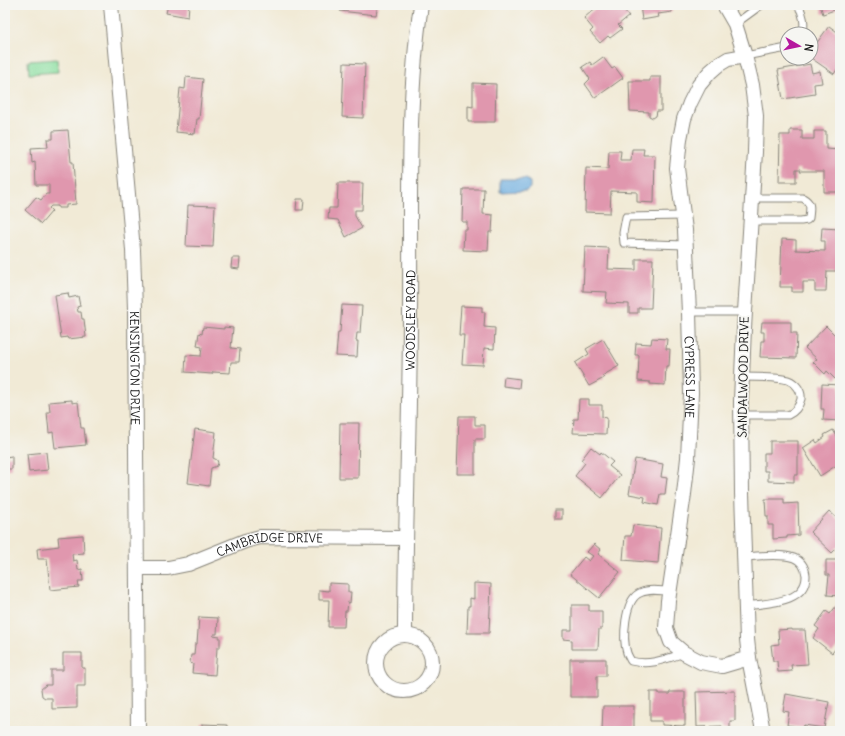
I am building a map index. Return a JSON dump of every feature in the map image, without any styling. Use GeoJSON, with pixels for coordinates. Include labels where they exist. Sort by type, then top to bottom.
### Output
{"type":"FeatureCollection","features":[{"type":"Feature","properties":{"kind":"street","name":"KENSINGTON DRIVE"},"geometry":{"type":"LineString","coordinates":[[111,5],[134,278],[136,348],[138,731]]}},
{"type":"Feature","properties":{"kind":"street","name":"WOODSLEY ROAD"},"geometry":{"type":"LineString","coordinates":[[405,635],[405,538],[410,349],[411,140],[413,87],[422,5]]}},
{"type":"Feature","properties":{"kind":"street","name":"SANDALWOOD DRIVE"},"geometry":{"type":"LineString","coordinates":[[724,5],[735,24],[746,56],[756,116],[751,221],[744,312],[742,377],[742,493],[747,639],[749,658],[763,731]]}},
{"type":"Feature","properties":{"kind":"street","name":"CYPRESS LANE"},"geometry":{"type":"LineString","coordinates":[[746,56],[728,59],[718,64],[699,85],[684,119],[677,156],[685,244],[689,312],[691,393],[688,458],[666,628],[672,642],[684,653],[701,662],[715,665],[728,665],[749,658]]}},
{"type":"Feature","properties":{"kind":"street","name":"CAMBRIDGE DRIVE"},"geometry":{"type":"LineString","coordinates":[[137,568],[168,568],[188,564],[244,541],[260,537],[405,538]]}},
{"type":"Feature","properties":{"kind":"lane"},"geometry":{"type":"LineString","coordinates":[[735,24],[761,5]]}},
{"type":"Feature","properties":{"kind":"lane"},"geometry":{"type":"LineString","coordinates":[[798,5],[802,11],[804,26]]}},
{"type":"Feature","properties":{"kind":"lane"},"geometry":{"type":"LineString","coordinates":[[746,56],[779,50]]}},
{"type":"Feature","properties":{"kind":"lane"},"geometry":{"type":"LineString","coordinates":[[751,221],[807,220],[809,218],[810,204],[803,198],[752,198]]}},
{"type":"Feature","properties":{"kind":"lane"},"geometry":{"type":"LineString","coordinates":[[683,216],[626,217],[623,233],[624,243],[685,244]]}},
{"type":"Feature","properties":{"kind":"lane"},"geometry":{"type":"LineString","coordinates":[[689,312],[744,312]]}},
{"type":"Feature","properties":{"kind":"lane"},"geometry":{"type":"LineString","coordinates":[[742,377],[787,379],[795,384],[801,396],[799,405],[794,413],[788,416],[742,415]]}},
{"type":"Feature","properties":{"kind":"lane"},"geometry":{"type":"LineString","coordinates":[[745,557],[787,556],[796,558],[805,568],[806,576],[804,588],[798,593],[782,601],[747,606]]}},
{"type":"Feature","properties":{"kind":"lane"},"geometry":{"type":"LineString","coordinates":[[670,591],[649,590],[639,593],[632,599],[628,609],[625,635],[626,653],[631,661],[649,663],[658,662],[684,653]]}},
{"type":"Feature","properties":{"kind":"green space"},"geometry":{"type":"Polygon","coordinates":[[[57,59],[58,72],[29,74],[28,61],[57,59]]]}},
{"type":"Feature","properties":{"kind":"water"},"geometry":{"type":"Polygon","coordinates":[[[500,179],[526,179],[530,182],[530,188],[526,191],[500,192],[500,179]]]}},
{"type":"Feature","properties":{"kind":"building"},"geometry":{"type":"Polygon","coordinates":[[[168,5],[189,5],[188,17],[166,13],[168,5]]]}},
{"type":"Feature","properties":{"kind":"building"},"geometry":{"type":"Polygon","coordinates":[[[341,5],[378,5],[376,15],[340,11],[341,5]]]}},
{"type":"Feature","properties":{"kind":"building"},"geometry":{"type":"Polygon","coordinates":[[[599,5],[620,5],[629,16],[618,25],[622,29],[610,38],[608,36],[600,43],[590,32],[593,29],[584,18],[599,5]]]}},
{"type":"Feature","properties":{"kind":"building"},"geometry":{"type":"Polygon","coordinates":[[[640,5],[671,5],[672,12],[658,14],[659,17],[642,20],[640,5]]]}},
{"type":"Feature","properties":{"kind":"building"},"geometry":{"type":"Polygon","coordinates":[[[820,5],[840,5],[840,8],[823,14],[820,5]]]}},
{"type":"Feature","properties":{"kind":"building"},"geometry":{"type":"Polygon","coordinates":[[[829,26],[840,34],[840,65],[834,74],[819,64],[819,40],[829,26]]]}},
{"type":"Feature","properties":{"kind":"building"},"geometry":{"type":"Polygon","coordinates":[[[603,57],[612,69],[615,67],[623,78],[595,98],[585,84],[590,79],[582,67],[590,62],[592,65],[603,57]]]}},
{"type":"Feature","properties":{"kind":"building"},"geometry":{"type":"Polygon","coordinates":[[[344,63],[365,64],[363,118],[342,117],[344,63]]]}},
{"type":"Feature","properties":{"kind":"building"},"geometry":{"type":"Polygon","coordinates":[[[799,66],[810,66],[812,73],[820,71],[822,83],[814,84],[815,94],[783,99],[778,70],[799,66]]]}},
{"type":"Feature","properties":{"kind":"building"},"geometry":{"type":"Polygon","coordinates":[[[186,77],[203,79],[199,119],[197,119],[195,134],[176,132],[180,88],[185,89],[186,77]]]}},
{"type":"Feature","properties":{"kind":"building"},"geometry":{"type":"Polygon","coordinates":[[[650,77],[661,77],[661,111],[657,111],[656,116],[653,118],[649,116],[649,112],[630,111],[629,81],[650,81],[650,77]]]}},
{"type":"Feature","properties":{"kind":"building"},"geometry":{"type":"Polygon","coordinates":[[[473,83],[496,84],[495,122],[468,122],[468,106],[473,107],[473,83]]]}},
{"type":"Feature","properties":{"kind":"building"},"geometry":{"type":"Polygon","coordinates":[[[68,130],[71,162],[73,162],[76,204],[66,205],[66,208],[51,206],[49,208],[52,211],[41,224],[25,210],[36,197],[41,200],[46,194],[49,194],[49,185],[36,185],[35,162],[32,163],[31,148],[48,147],[47,139],[53,139],[53,131],[68,130]]]}},
{"type":"Feature","properties":{"kind":"building"},"geometry":{"type":"Polygon","coordinates":[[[790,130],[802,130],[802,139],[814,139],[814,131],[826,131],[826,149],[840,150],[840,192],[824,192],[824,171],[800,171],[801,169],[796,169],[796,182],[779,182],[780,135],[790,135],[790,130]]]}},
{"type":"Feature","properties":{"kind":"building"},"geometry":{"type":"Polygon","coordinates":[[[632,149],[644,149],[643,155],[655,155],[654,203],[637,202],[637,192],[611,191],[610,213],[585,212],[586,168],[608,169],[609,151],[621,151],[620,160],[631,160],[632,149]]]}},
{"type":"Feature","properties":{"kind":"building"},"geometry":{"type":"Polygon","coordinates":[[[338,183],[363,183],[362,210],[355,210],[355,216],[362,228],[346,237],[338,220],[328,219],[329,208],[337,208],[338,183]]]}},
{"type":"Feature","properties":{"kind":"building"},"geometry":{"type":"Polygon","coordinates":[[[463,189],[484,189],[483,214],[493,215],[492,232],[489,232],[488,251],[463,250],[464,230],[467,230],[467,222],[462,222],[463,189]]]}},
{"type":"Feature","properties":{"kind":"building"},"geometry":{"type":"Polygon","coordinates":[[[297,199],[304,199],[303,210],[296,210],[297,199]]]}},
{"type":"Feature","properties":{"kind":"building"},"geometry":{"type":"Polygon","coordinates":[[[188,205],[215,206],[213,247],[186,246],[188,205]]]}},
{"type":"Feature","properties":{"kind":"building"},"geometry":{"type":"Polygon","coordinates":[[[822,228],[840,229],[840,271],[827,271],[826,291],[815,291],[815,282],[803,282],[803,292],[792,292],[792,287],[780,287],[782,239],[796,240],[796,250],[825,251],[825,241],[821,241],[822,228]]]}},
{"type":"Feature","properties":{"kind":"building"},"geometry":{"type":"Polygon","coordinates":[[[585,247],[609,248],[608,269],[636,270],[636,259],[653,259],[651,308],[638,308],[638,313],[629,313],[629,304],[606,303],[607,292],[583,291],[585,247]]]}},
{"type":"Feature","properties":{"kind":"building"},"geometry":{"type":"Polygon","coordinates":[[[232,258],[240,258],[239,269],[231,268],[232,258]]]}},
{"type":"Feature","properties":{"kind":"building"},"geometry":{"type":"Polygon","coordinates":[[[68,293],[69,298],[78,296],[80,306],[77,307],[78,312],[81,312],[82,319],[84,319],[86,337],[68,339],[67,337],[61,338],[55,295],[68,293]]]}},
{"type":"Feature","properties":{"kind":"building"},"geometry":{"type":"Polygon","coordinates":[[[342,305],[362,306],[360,333],[357,333],[356,341],[358,341],[357,357],[336,356],[342,305]]]}},
{"type":"Feature","properties":{"kind":"building"},"geometry":{"type":"Polygon","coordinates":[[[461,306],[482,307],[482,312],[485,312],[484,327],[495,328],[494,349],[484,348],[483,365],[462,364],[464,335],[459,335],[461,306]]]}},
{"type":"Feature","properties":{"kind":"building"},"geometry":{"type":"Polygon","coordinates":[[[762,322],[791,322],[791,333],[797,333],[796,358],[760,357],[761,341],[764,341],[764,332],[761,332],[762,322]]]}},
{"type":"Feature","properties":{"kind":"building"},"geometry":{"type":"Polygon","coordinates":[[[826,326],[840,340],[840,374],[835,379],[827,371],[825,374],[813,362],[817,359],[805,348],[826,326]]]}},
{"type":"Feature","properties":{"kind":"building"},"geometry":{"type":"Polygon","coordinates":[[[203,327],[224,329],[224,327],[233,328],[231,348],[240,349],[239,362],[231,362],[230,373],[213,372],[212,374],[185,372],[186,355],[201,356],[202,347],[197,346],[199,333],[202,334],[203,327]]]}},
{"type":"Feature","properties":{"kind":"building"},"geometry":{"type":"Polygon","coordinates":[[[652,338],[667,339],[666,349],[670,349],[669,366],[666,366],[665,385],[650,384],[650,382],[638,381],[639,355],[635,355],[636,343],[651,344],[652,338]]]}},
{"type":"Feature","properties":{"kind":"building"},"geometry":{"type":"Polygon","coordinates":[[[603,339],[619,366],[602,376],[604,378],[589,386],[575,363],[589,354],[586,349],[603,339]]]}},
{"type":"Feature","properties":{"kind":"building"},"geometry":{"type":"Polygon","coordinates":[[[504,377],[520,379],[519,388],[503,386],[504,377]]]}},
{"type":"Feature","properties":{"kind":"building"},"geometry":{"type":"Polygon","coordinates":[[[822,384],[840,385],[840,421],[823,420],[824,409],[821,409],[822,384]]]}},
{"type":"Feature","properties":{"kind":"building"},"geometry":{"type":"Polygon","coordinates":[[[579,399],[589,399],[589,405],[602,405],[602,417],[607,418],[606,434],[573,433],[574,419],[578,419],[579,399]]]}},
{"type":"Feature","properties":{"kind":"building"},"geometry":{"type":"Polygon","coordinates":[[[72,400],[72,403],[78,402],[81,428],[84,428],[86,445],[55,448],[53,432],[49,433],[47,412],[50,412],[49,402],[72,400]]]}},
{"type":"Feature","properties":{"kind":"building"},"geometry":{"type":"Polygon","coordinates":[[[459,416],[475,416],[475,425],[485,425],[485,439],[475,439],[475,474],[457,474],[459,416]]]}},
{"type":"Feature","properties":{"kind":"building"},"geometry":{"type":"Polygon","coordinates":[[[340,423],[359,423],[358,478],[339,478],[340,423]]]}},
{"type":"Feature","properties":{"kind":"building"},"geometry":{"type":"Polygon","coordinates":[[[195,429],[216,432],[213,458],[217,460],[218,463],[217,466],[211,468],[209,486],[188,483],[195,429]]]}},
{"type":"Feature","properties":{"kind":"building"},"geometry":{"type":"Polygon","coordinates":[[[833,430],[840,441],[840,463],[820,476],[803,448],[815,440],[817,443],[825,437],[824,435],[833,430]]]}},
{"type":"Feature","properties":{"kind":"building"},"geometry":{"type":"Polygon","coordinates":[[[770,441],[798,441],[798,475],[794,475],[794,482],[768,481],[768,471],[764,471],[764,453],[770,453],[770,441]]]}},
{"type":"Feature","properties":{"kind":"building"},"geometry":{"type":"Polygon","coordinates":[[[591,447],[600,454],[601,452],[613,462],[609,466],[620,475],[602,498],[575,476],[585,463],[581,460],[591,447]]]}},
{"type":"Feature","properties":{"kind":"building"},"geometry":{"type":"Polygon","coordinates":[[[46,452],[48,470],[29,472],[27,454],[46,452]]]}},
{"type":"Feature","properties":{"kind":"building"},"geometry":{"type":"Polygon","coordinates":[[[12,456],[12,469],[5,469],[5,457],[12,456]]]}},
{"type":"Feature","properties":{"kind":"building"},"geometry":{"type":"Polygon","coordinates":[[[635,459],[663,464],[661,477],[667,478],[665,494],[660,494],[658,505],[644,502],[645,497],[629,494],[635,459]]]}},
{"type":"Feature","properties":{"kind":"building"},"geometry":{"type":"Polygon","coordinates":[[[765,499],[784,499],[784,504],[798,503],[799,535],[773,539],[773,525],[768,525],[765,499]]]}},
{"type":"Feature","properties":{"kind":"building"},"geometry":{"type":"Polygon","coordinates":[[[555,510],[562,510],[562,519],[555,519],[555,510]]]}},
{"type":"Feature","properties":{"kind":"building"},"geometry":{"type":"Polygon","coordinates":[[[829,511],[840,521],[840,545],[832,553],[810,532],[829,511]]]}},
{"type":"Feature","properties":{"kind":"building"},"geometry":{"type":"Polygon","coordinates":[[[633,525],[661,528],[658,563],[623,560],[625,536],[631,536],[633,525]]]}},
{"type":"Feature","properties":{"kind":"building"},"geometry":{"type":"Polygon","coordinates":[[[83,535],[84,553],[72,554],[73,561],[77,560],[78,570],[82,569],[83,581],[78,581],[79,587],[50,590],[47,559],[38,559],[37,549],[59,546],[58,537],[83,535]]]}},
{"type":"Feature","properties":{"kind":"building"},"geometry":{"type":"Polygon","coordinates":[[[594,544],[601,550],[598,554],[620,572],[599,598],[570,574],[584,557],[589,561],[593,556],[587,552],[594,544]]]}},
{"type":"Feature","properties":{"kind":"building"},"geometry":{"type":"Polygon","coordinates":[[[826,560],[840,560],[840,596],[827,595],[829,575],[826,575],[826,560]]]}},
{"type":"Feature","properties":{"kind":"building"},"geometry":{"type":"Polygon","coordinates":[[[329,583],[348,584],[348,592],[351,592],[350,603],[348,602],[347,611],[345,611],[344,627],[328,627],[329,600],[319,600],[319,590],[329,591],[329,583]]]}},
{"type":"Feature","properties":{"kind":"building"},"geometry":{"type":"Polygon","coordinates":[[[474,583],[491,584],[489,633],[467,633],[468,606],[470,606],[470,598],[474,599],[474,583]]]}},
{"type":"Feature","properties":{"kind":"building"},"geometry":{"type":"Polygon","coordinates":[[[572,605],[589,605],[589,611],[602,611],[602,629],[599,629],[598,649],[572,649],[572,640],[563,639],[563,630],[572,630],[572,605]]]}},
{"type":"Feature","properties":{"kind":"building"},"geometry":{"type":"Polygon","coordinates":[[[837,605],[840,607],[840,649],[837,647],[832,653],[813,638],[819,629],[815,626],[826,611],[830,614],[837,605]]]}},
{"type":"Feature","properties":{"kind":"building"},"geometry":{"type":"Polygon","coordinates":[[[199,617],[218,618],[217,634],[214,634],[213,636],[220,637],[220,648],[217,648],[215,675],[192,673],[193,664],[190,663],[191,655],[194,655],[195,644],[197,644],[199,617]]]}},
{"type":"Feature","properties":{"kind":"building"},"geometry":{"type":"Polygon","coordinates":[[[778,630],[805,630],[808,664],[791,665],[792,671],[778,672],[777,661],[773,661],[771,645],[779,644],[778,630]]]}},
{"type":"Feature","properties":{"kind":"building"},"geometry":{"type":"Polygon","coordinates":[[[63,653],[82,653],[82,668],[85,668],[85,686],[77,686],[77,708],[52,709],[52,698],[45,698],[42,696],[41,689],[46,685],[51,685],[51,670],[63,670],[63,653]]]}},
{"type":"Feature","properties":{"kind":"building"},"geometry":{"type":"Polygon","coordinates":[[[570,659],[606,659],[606,676],[597,676],[597,697],[570,697],[570,659]]]}},
{"type":"Feature","properties":{"kind":"building"},"geometry":{"type":"Polygon","coordinates":[[[735,691],[735,721],[730,721],[730,729],[722,729],[722,726],[697,727],[696,692],[735,691]]]}},
{"type":"Feature","properties":{"kind":"building"},"geometry":{"type":"Polygon","coordinates":[[[650,692],[669,694],[670,692],[685,692],[685,726],[662,725],[662,721],[650,721],[650,692]]]}},
{"type":"Feature","properties":{"kind":"building"},"geometry":{"type":"Polygon","coordinates":[[[786,694],[829,702],[824,728],[804,725],[803,728],[787,725],[789,712],[783,711],[786,694]]]}},
{"type":"Feature","properties":{"kind":"building"},"geometry":{"type":"Polygon","coordinates":[[[603,706],[634,706],[634,731],[602,731],[603,706]]]}},
{"type":"Feature","properties":{"kind":"building"},"geometry":{"type":"Polygon","coordinates":[[[202,724],[227,725],[227,731],[202,731],[202,724]]]}}]}
